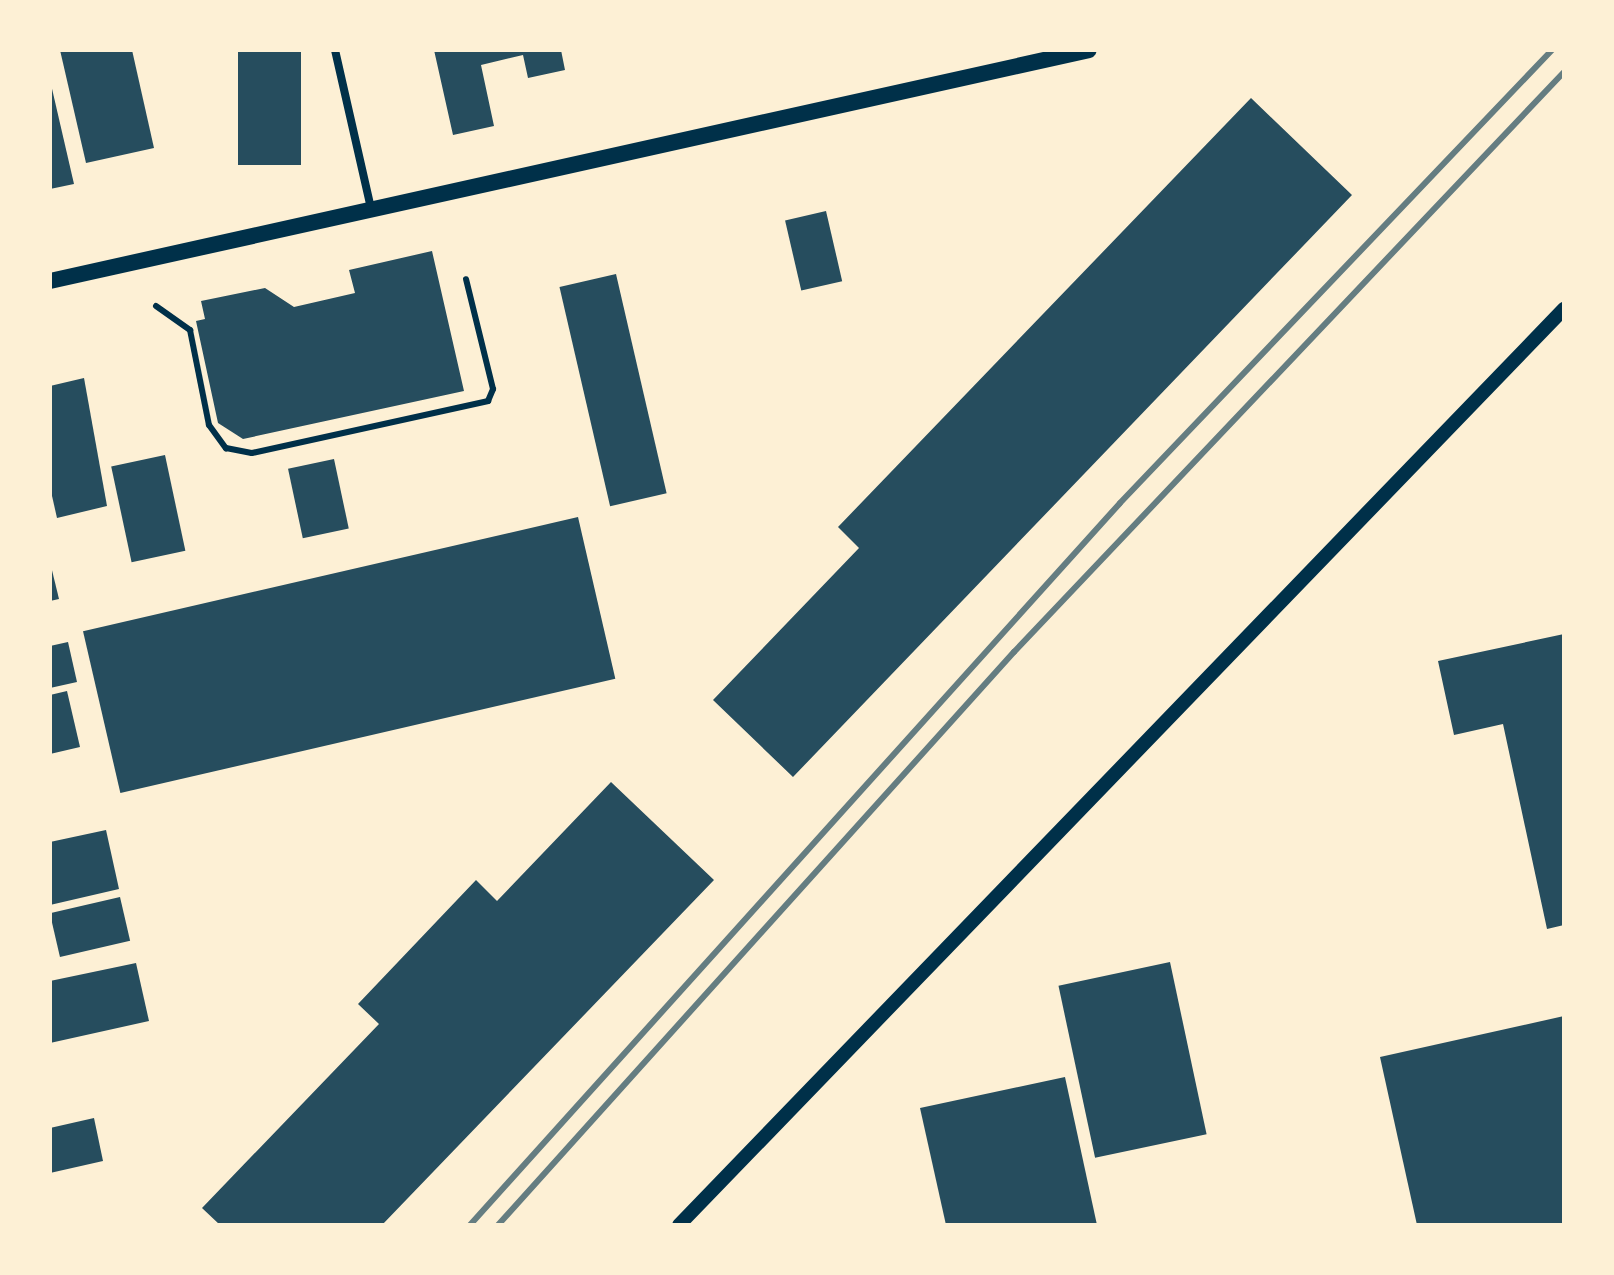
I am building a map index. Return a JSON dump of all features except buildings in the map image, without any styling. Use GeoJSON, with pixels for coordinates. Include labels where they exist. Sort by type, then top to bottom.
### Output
{"type":"FeatureCollection","features":[{"type":"Feature","properties":{"kind":"main road"},"geometry":{"type":"LineString","coordinates":[[50,281],[1089,50]]}},
{"type":"Feature","properties":{"kind":"street"},"geometry":{"type":"LineString","coordinates":[[335,50],[371,210]]}},
{"type":"Feature","properties":{"kind":"street"},"geometry":{"type":"LineString","coordinates":[[679,1225],[1564,309]]}},
{"type":"Feature","properties":{"kind":"lane"},"geometry":{"type":"LineString","coordinates":[[156,306],[190,330],[209,425],[226,448],[252,453],[488,401],[493,389],[466,279]]}},
{"type":"Feature","properties":{"kind":"railway"},"geometry":{"type":"LineString","coordinates":[[470,1225],[1120,503],[1552,50]]}},
{"type":"Feature","properties":{"kind":"railway"},"geometry":{"type":"LineString","coordinates":[[498,1225],[1014,652],[1564,72]]}}]}
